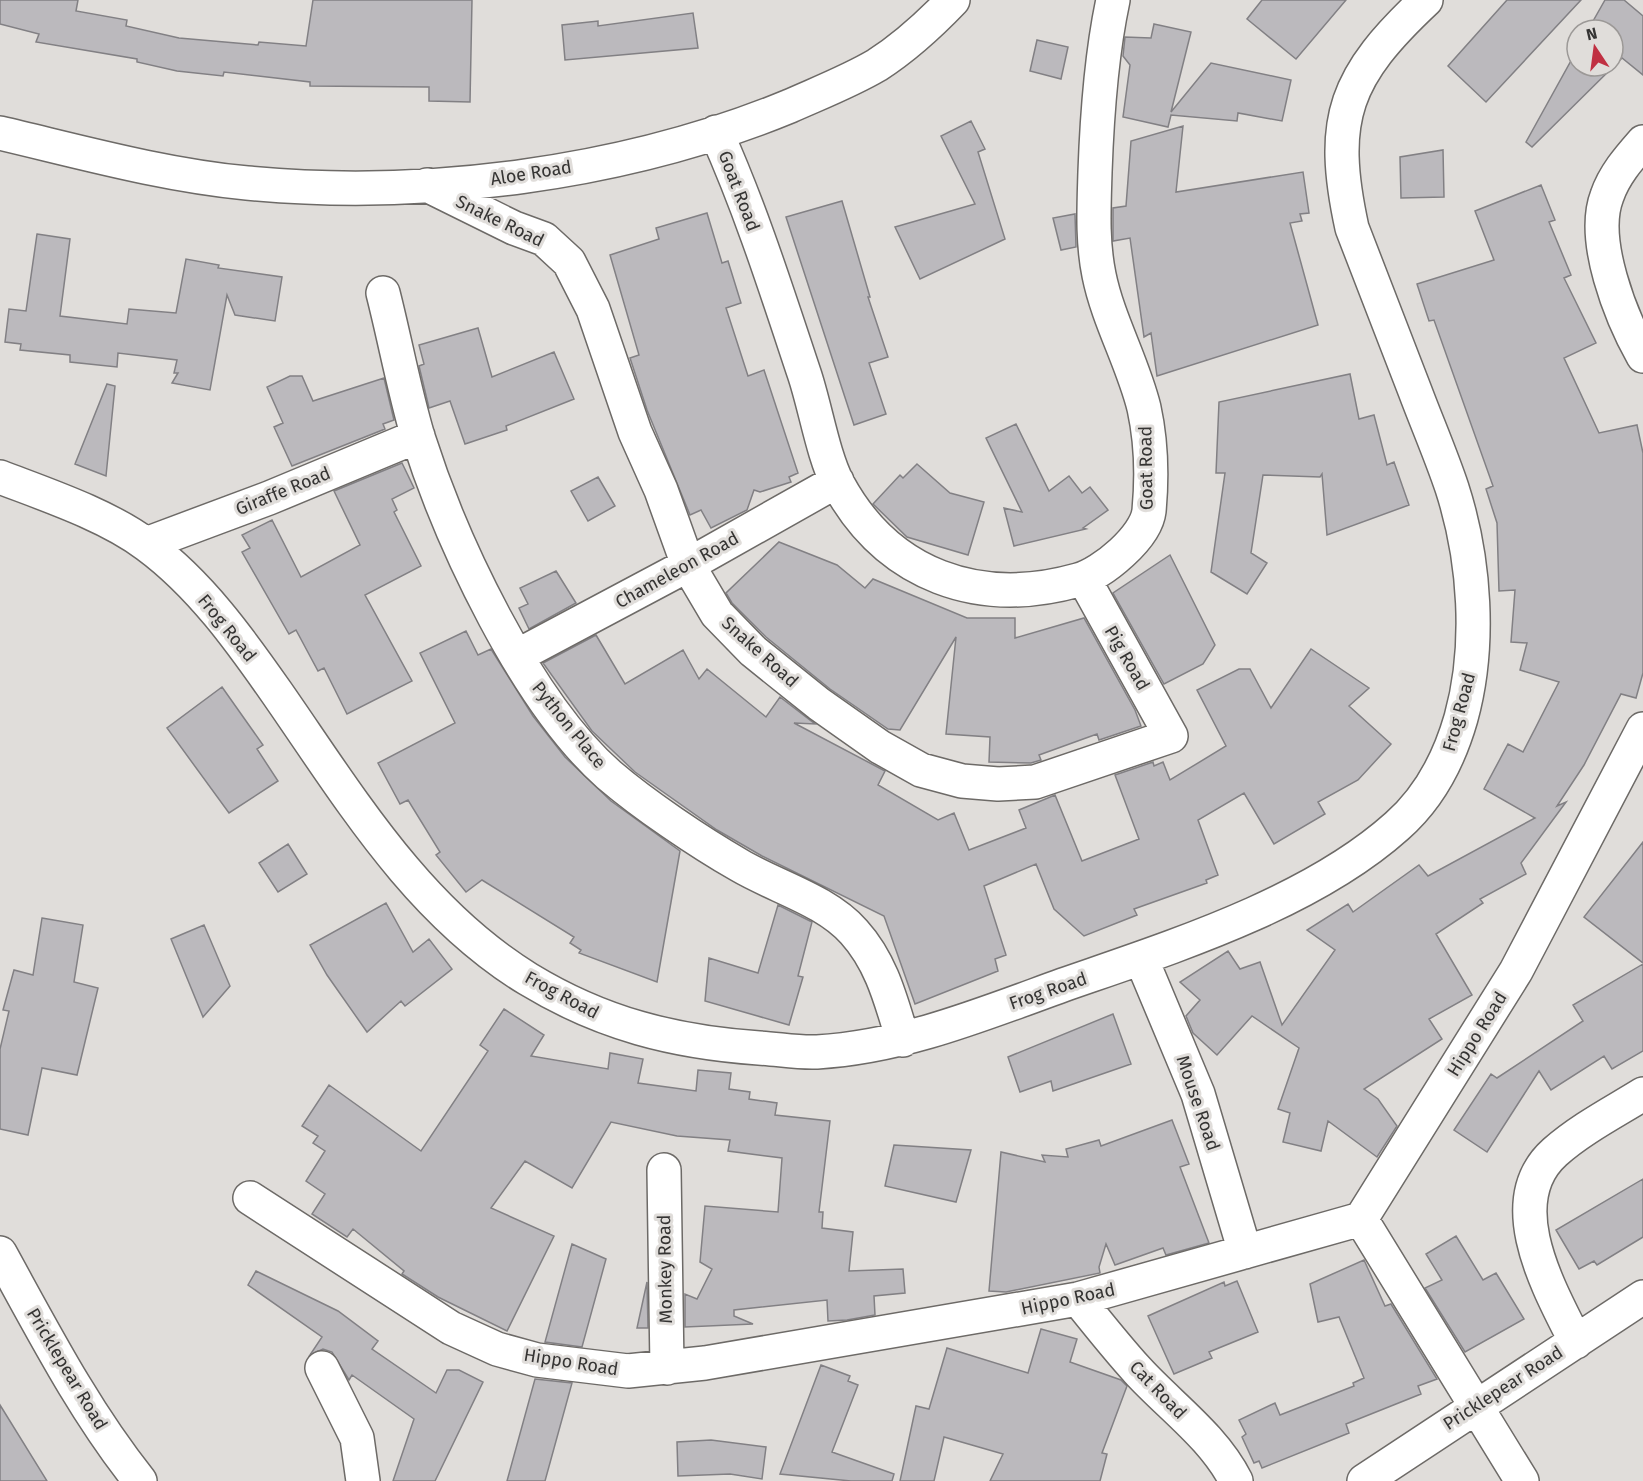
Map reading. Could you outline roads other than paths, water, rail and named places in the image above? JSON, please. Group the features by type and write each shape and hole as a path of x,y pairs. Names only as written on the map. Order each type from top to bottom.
{"street":[{"name":"Aloe Road","path":"0,133 181,173 247,183 364,187 487,180 571,168 676,145 819,94 876,65 917,36 953,0"},
{"name":"Goat Road","path":"716,132 744,194 805,375 837,481 855,511 891,551 931,574 991,588 1018,591 1084,579 1114,560 1139,535 1149,516 1150,490 1144,409 1100,279 1094,245 1097,134 1108,22 1113,0"},
{"name":"Frog Road","path":"0,477 75,506 146,544 195,588 248,652 403,870 462,932 529,980 610,1020 662,1036 705,1044 815,1052 903,1040 1141,958 1310,887 1370,849 1402,822 1427,793 1444,765 1459,726 1473,651 1473,603 1462,532 1454,492 1352,228 1344,188 1341,145 1348,102 1364,69 1389,35 1426,0"},
{"path":"1643,142 1616,176 1606,198 1603,222 1612,283 1623,321 1643,356"},
{"name":"Snake Road","path":"427,185 514,228 544,238 569,262 593,309 635,432 661,490 688,565 717,614 753,651 827,710 880,747 921,770 962,781 998,784 1035,782 1171,736"},
{"name":"Python Place","path":"383,292 418,436 463,549 517,656 547,703 575,739 609,775 739,865 829,912 854,931 882,972 903,1040"},
{"name":"Giraffe Road","path":"146,544 269,498 418,436"},
{"name":"Chameleon Road","path":"517,656 688,565 837,481"},
{"name":"Pig Road","path":"1084,579 1171,736"},
{"name":"Hippo Road","path":"250,1198 450,1328 497,1348 537,1360 591,1369 628,1371 668,1368 1078,1299 1361,1219 1516,971 1643,729"},
{"name":"Mouse Road","path":"1141,958 1198,1094 1245,1252"},
{"path":"1576,1342 1543,1278 1532,1239 1530,1204 1538,1176 1553,1153 1643,1094"},
{"name":"Monkey Road","path":"664,1170 668,1368"},
{"path":"1361,1219 1522,1481"},
{"name":"Pricklepear Road","path":"0,1253 71,1381 114,1449 140,1481"},
{"name":"Pricklepear Road","path":"1364,1481 1643,1297"},
{"name":"Cat Road","path":"1078,1299 1138,1371 1201,1433 1230,1468 1236,1481"},
{"path":"322,1368 357,1438 363,1481"}]}
